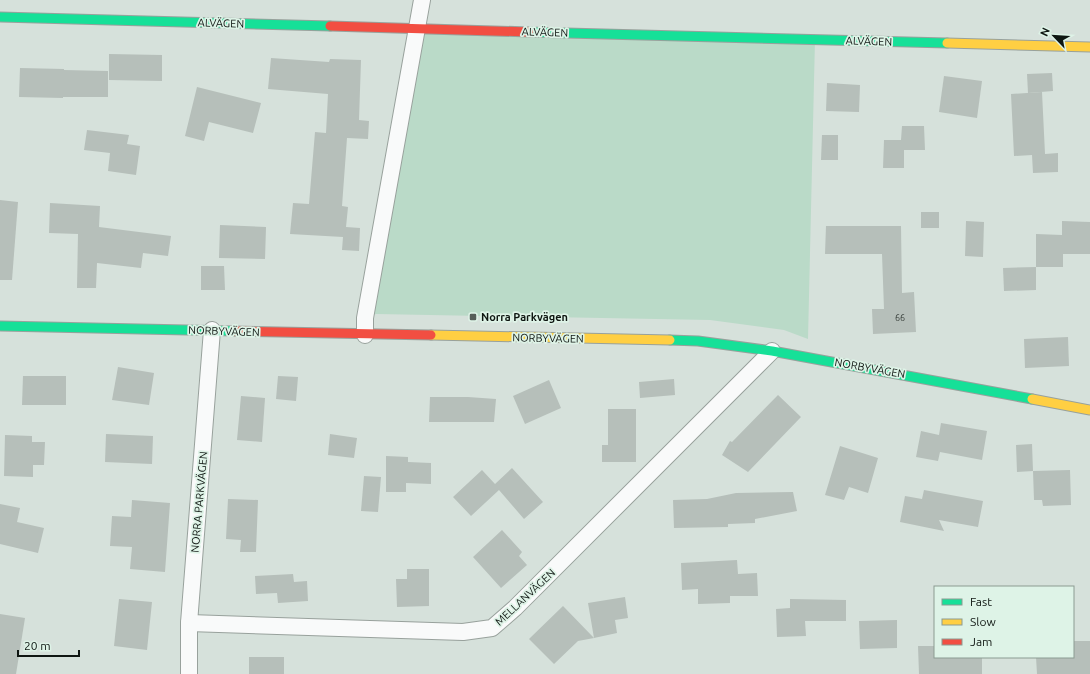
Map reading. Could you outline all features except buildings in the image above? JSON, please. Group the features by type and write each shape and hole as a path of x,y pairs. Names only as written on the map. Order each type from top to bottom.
{"street":[{"path":"365,334 365,318 422,0"},
{"name":"ALVÄGEN","path":"0,18 1090,47"},
{"name":"NORBYVÄGEN","path":"0,326 698,341 772,350 1090,410"},
{"name":"NORRA PARKVÄGEN","path":"189,674 189,623 212,330"},
{"name":"MELLANVÄGEN","path":"189,623 463,632 492,628 515,608 772,350"}],"green space":[{"path":"416,28 815,39 808,339 784,330 710,320 376,314 365,318"}],"traffic: fast":[{"path":"0,17 330,26"},
{"path":"529,32 947,43"},
{"path":"0,326 234,331"},
{"path":"670,340 698,341 772,351 1032,399"}],"traffic: slow":[{"path":"947,43 1090,47"},
{"path":"431,335 670,340"},
{"path":"1032,399 1090,410"}],"traffic: jam":[{"path":"330,26 529,32"},
{"path":"234,331 431,335"}],"place":[{"name":"Norra Parkvägen","path":"473,317"}]}
